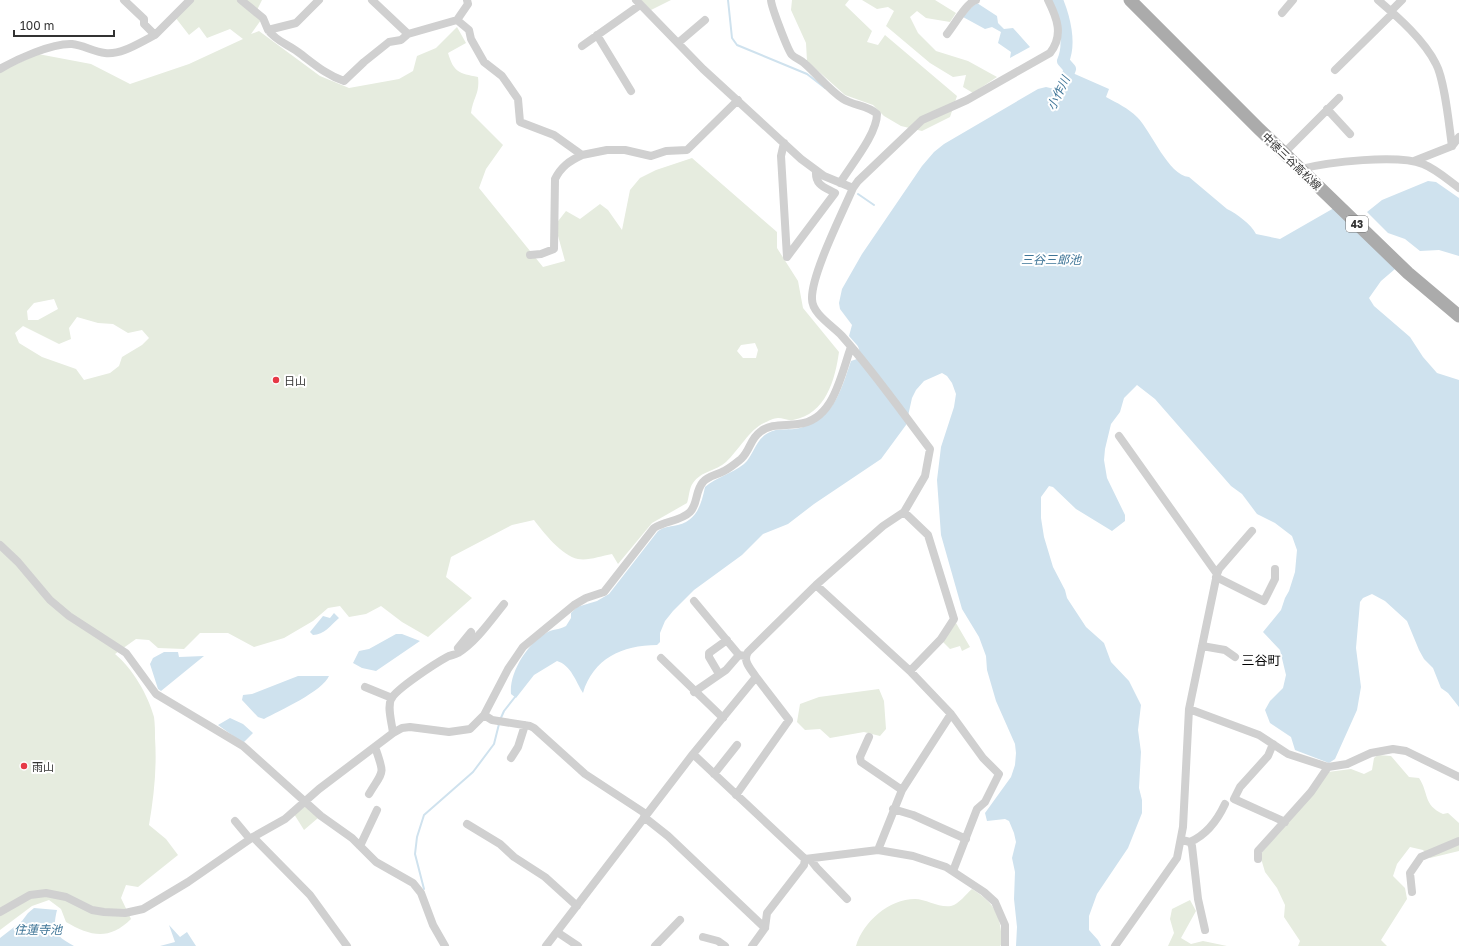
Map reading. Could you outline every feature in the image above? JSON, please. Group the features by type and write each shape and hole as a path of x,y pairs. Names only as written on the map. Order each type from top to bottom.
{"main road":[{"name":"中徳三谷高松線","path":"1130,0 1284,153 1408,273 1459,316"}],"street":[{"path":"124,0 144,19 144,24 155,35 190,0"},
{"path":"241,0 263,18 268,30 275,39 298,52 332,77 344,81 364,62 389,42 401,40 408,34 457,20 468,4 467,0"},
{"path":"268,30 296,23 319,0"},
{"path":"372,0 408,34"},
{"path":"771,0 774,14 791,54 805,64 844,99 872,110 877,114 877,122 871,134 840,183"},
{"path":"947,34 966,8 972,1 976,0"},
{"path":"694,692 726,670 816,585 883,526 904,512 925,476 930,449 860,357 813,306 812,298 816,276 853,188 922,120 967,100 1050,53 1057,39 1058,30 1056,17 1048,0"},
{"path":"1282,13 1293,0"},
{"path":"1378,0 1421,42 1436,64 1441,76 1452,146"},
{"path":"1334,70 1402,0"},
{"path":"582,46 638,2 678,43 738,100 816,171 853,188"},
{"path":"457,20 468,30 471,39 484,62 502,76 518,99 520,122 554,135 582,156"},
{"path":"678,43 705,20"},
{"path":"597,35 631,91"},
{"path":"0,69 29,55 59,46 72,44 105,53 114,53 153,36"},
{"path":"1284,153 1327,109 1340,98"},
{"path":"530,255 541,254 554,249 554,179 559,170 570,161 582,156 607,150 624,150 651,156 666,151 687,150 738,100"},
{"path":"1327,109 1350,134"},
{"path":"1414,161 1452,146 1459,137"},
{"path":"784,143 781,156 787,258 835,193 818,183 815,178 816,171"},
{"path":"1301,169 1376,159 1414,161 1424,164 1459,188"},
{"path":"0,912 30,895 46,893 66,896 92,910 104,912 134,912 153,904 252,838 284,819 304,801 393,733 402,728 410,727 463,731 470,729 484,715 508,669 523,647 580,601 604,592 654,528 660,524 687,515 691,512 702,483 712,476 725,471 744,457 751,442 760,431 775,425 800,424 810,420 826,409 833,397 851,347"},
{"path":"1119,436 1217,575 1264,601 1274,579 1275,569"},
{"path":"904,512 928,535 954,619 941,639 910,671"},
{"path":"1115,946 1177,858 1186,841 1189,709 1217,575 1219,569 1252,531"},
{"path":"0,545 18,562 50,600 69,616 126,653 156,694 243,746 321,816 342,830 376,862 406,878 417,888 433,925 445,946"},
{"path":"816,585 910,671 951,714 983,758 999,774 985,802 978,810 952,871"},
{"path":"694,601 746,661 756,678 789,720 736,795"},
{"path":"448,656 457,653 467,646 504,604"},
{"path":"393,733 390,704 397,691 456,651 471,632"},
{"path":"719,674 709,657 709,653 727,640"},
{"path":"1202,646 1225,650 1235,657"},
{"path":"661,658 694,692 723,718"},
{"path":"546,946 693,754 756,678"},
{"path":"366,687 392,698"},
{"path":"1189,709 1259,736 1288,754 1328,767 1347,764 1371,752 1393,749 1406,751 1459,777"},
{"path":"878,850 893,809 902,790 951,714"},
{"path":"484,715 492,720 508,724 525,725 538,732 585,774 645,816 765,928"},
{"path":"510,758 518,746 525,725"},
{"path":"869,737 860,757 861,762 902,790"},
{"path":"1274,744 1268,756 1240,787 1234,799 1285,822"},
{"path":"714,774 737,745"},
{"path":"369,794 382,774 382,768 375,747"},
{"path":"693,754 736,795 808,859 847,898"},
{"path":"1258,859 1258,851 1311,792 1328,767"},
{"path":"1186,841 1198,838 1219,816 1225,804"},
{"path":"893,809 913,815 966,840"},
{"path":"360,846 377,810"},
{"path":"235,821 310,895 347,946"},
{"path":"467,824 500,844 514,857 545,877 577,906"},
{"path":"1186,841 1192,846 1198,899 1205,930"},
{"path":"1412,892 1410,873 1421,856 1459,841"},
{"path":"752,946 765,928 767,913 808,859 878,850 912,856 952,871 984,892 995,902 1005,925 1005,946"},
{"path":"655,946 680,920"},
{"path":"557,932 578,946"},
{"path":"703,937 718,941 725,946"}],"shaded area":[{"path":"194,0 262,0 256,12 261,20 251,34 259,31 320,76 349,88 399,79 413,71 417,56 436,48 457,27 466,43 448,53 450,60 458,71 478,77 478,88 471,113 503,145 486,169 479,188 543,267 565,261 555,225 566,211 580,219 600,204 608,210 622,230 630,190 640,178 656,170 692,158 777,232 777,248 798,281 803,308 839,352 835,374 827,394 814,411 804,417 793,420 776,418 759,426 749,435 726,462 704,473 696,479 691,488 687,503 652,523 618,564 612,554 586,559 572,557 559,549 534,520 512,525 451,557 446,577 472,598 428,637 402,622 381,606 366,614 349,617 340,606 328,608 313,621 284,638 254,647 228,633 200,633 184,649 158,648 149,640 136,639 115,654 128,667 144,691 154,717 156,749 154,793 149,825 166,839 178,855 138,887 126,885 121,898 131,919 115,931 99,934 83,931 66,922 61,909 49,900 32,906 0,930 0,72 38,54 91,64 130,84 189,64 243,39 230,29 207,38 199,27 189,35 175,17","holes":["54,299 58,309 38,320 28,320 27,311 34,303","77,317 98,323 113,324 128,333 142,330 149,338 142,345 122,357 119,366 110,373 84,380 76,369 42,357 19,343 15,333 23,326 59,344 71,339 69,328","755,343 758,350 756,358 743,358 737,351 741,345"]},
{"path":"641,0 671,0 651,10"},
{"path":"792,0 849,0 845,5 872,31 867,42 878,45 885,35 957,96 950,117 922,131 901,126 884,116 873,105 845,95 807,61 806,43 791,10"},
{"path":"862,0 935,0 956,13 950,22 926,18 917,11 910,17 918,33 936,51 968,61 997,77 973,93 963,87 966,75 953,77 930,63 886,26 894,11 888,7 877,9"},
{"path":"956,623 970,647 962,651 960,646 950,649 942,641"},
{"path":"879,689 884,701 886,729 880,736 864,732 830,738 820,729 805,730 797,722 800,704 819,697"},
{"path":"1378,755 1391,756 1409,777 1419,778 1432,807 1443,814 1448,813 1459,823 1459,851 1430,858 1423,850 1410,847 1397,864 1393,876 1405,888 1407,899 1381,940 1387,946 1298,946 1300,941 1284,917 1285,905 1277,888 1265,872 1260,855 1328,772 1351,769 1364,774 1372,770 1374,758"},
{"path":"306,806 318,818 304,830 294,814"},
{"path":"972,889 987,900 996,912 1001,934 1002,944 1000,946 856,946 859,937 871,921 878,914 896,903 915,899 924,900 942,906 951,906 960,901"},
{"path":"1190,900 1196,911 1181,938 1191,944 1203,941 1227,946 1168,946 1174,933 1170,919 1172,909"}],"water":[{"path":"977,3 997,16 998,23 1004,29 1013,28 1030,47 1010,58 1011,52 998,43 1001,32 992,27 985,29 963,17"},
{"name":"三谷三郎池","path":"1068,71 1109,89 1106,97 1126,108 1137,117 1174,169 1189,177 1227,209 1243,220 1256,234 1280,239 1334,208 1395,269 1381,281 1369,298 1374,306 1410,337 1423,357 1437,373 1459,380 1459,707 1448,693 1441,688 1433,668 1424,659 1419,650 1407,621 1385,601 1372,594 1363,598 1360,602 1356,648 1361,687 1357,710 1335,759 1329,763 1295,750 1291,737 1270,723 1265,710 1270,701 1283,688 1286,675 1280,650 1263,632 1281,610 1295,572 1297,550 1292,536 1275,523 1257,514 1242,494 1231,486 1155,399 1137,385 1124,398 1120,412 1111,424 1104,460 1107,478 1125,515 1125,521 1112,531 1076,509 1053,487 1049,486 1041,497 1041,518 1044,537 1053,567 1065,590 1067,598 1086,627 1104,643 1111,662 1129,681 1141,705 1138,730 1141,752 1139,788 1142,800 1142,813 1128,848 1097,894 1089,916 1089,930 1101,946 1016,946 1017,927 1014,899 1015,872 1012,858 1016,842 1014,833 1009,821 1005,819 987,821 985,813 1011,777 1015,765 1015,744 996,701 987,670 986,656 979,637 962,609 941,535 937,480 941,447 954,407 956,394 952,383 947,376 942,373 924,381 916,390 912,398 906,425 881,459 814,504 788,524 763,534 742,555 694,590 665,621 660,633 660,642 657,645 632,648 611,656 594,671 583,693 570,670 562,663 557,661 534,675 516,698 511,694 511,686 516,668 532,644 548,632 566,626 571,618 571,613 577,607 597,601 609,594 658,531 666,527 681,524 692,517 702,501 705,487 744,464 760,440 768,433 776,430 800,428 812,424 821,418 834,402 839,393 851,361 857,359 859,355 858,346 849,336 852,325 840,309 839,303 842,289 862,254 922,166 934,152 944,144 1038,89 1046,87 1059,90"},
{"path":"1428,181 1436,182 1459,198 1459,256 1439,250 1420,251 1405,239 1388,233 1367,212 1382,200"},
{"path":"334,613 339,618 327,629 317,635 313,635 310,632 323,616 330,618"},
{"path":"396,634 402,634 420,641 376,671 362,668 353,663 359,651 369,649"},
{"path":"164,652 178,652 179,657 204,656 161,691 158,689 150,664 153,658"},
{"path":"298,676 329,676 325,682 310,694 264,719 258,717 242,700 243,695 252,694"},
{"path":"230,718 243,724 253,733 243,743 218,725"},
{"name":"住蓮寺池","path":"34,908 57,910 55,923 56,932 59,936 74,946 0,946 0,938 22,921"},
{"path":"169,925 180,937 187,932 196,946 160,946 175,942"}],"waterway":[{"path":"728,0 732,38 737,45 807,74 825,88"},
{"name":"小作川","path":"1057,0 1066,30 1066,46 1063,61 1070,69 1063,87"},
{"path":"858,194 874,205"},
{"path":"500,720 504,711 515,697"},
{"path":"424,889 415,854 417,837 424,815 473,772 494,744 499,724"}],"place":[{"name":"日山","path":"276,380"},
{"name":"雨山","path":"24,766"}],"district":[{"name":"三谷町","path":"1261,660"}]}
